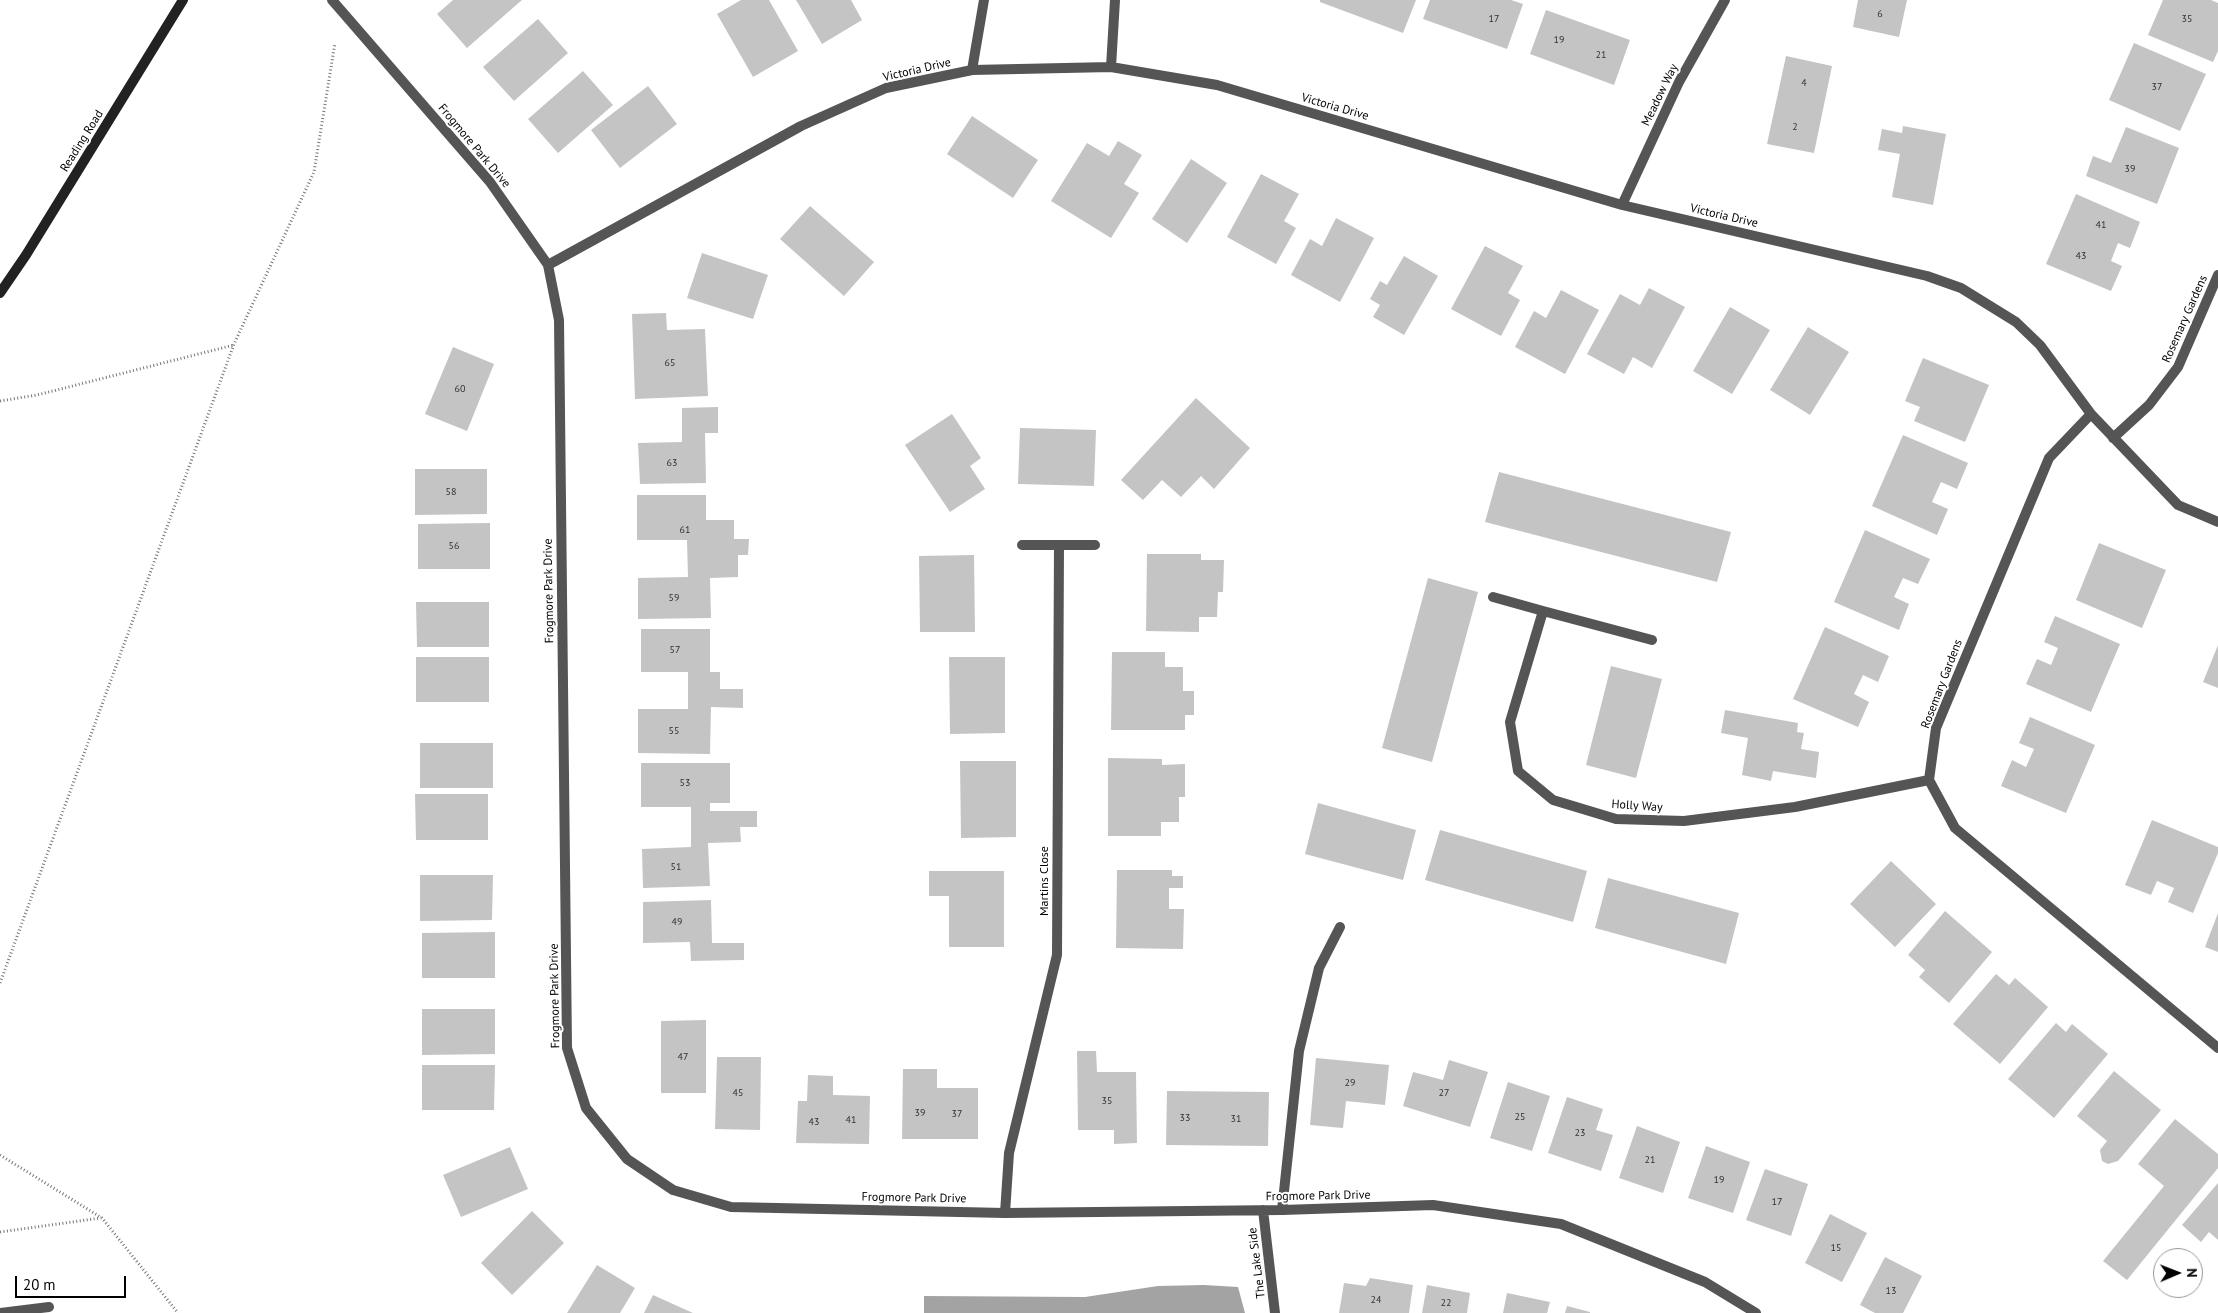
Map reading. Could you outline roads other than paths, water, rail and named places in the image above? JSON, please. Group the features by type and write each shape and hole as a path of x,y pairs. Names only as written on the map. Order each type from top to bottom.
{"main road":[{"name":"Reading Road","path":"0,293 26,255 183,0"}],"street":[{"name":"Frogmore Park Drive","path":"332,0 490,182 548,265 559,320 567,1048 586,1108 627,1159 673,1190 731,1207 1005,1212 1282,1210 1433,1205 1561,1224 1705,1282 1756,1313"},
{"path":"972,70 984,0"},
{"path":"1111,67 1115,0"},
{"name":"Meadow Way","path":"1622,205 1679,82 1725,0"},
{"name":"Victoria Drive","path":"548,265 801,126 886,88 972,70 1111,67 1217,85 1622,205 1919,274 1961,288 2016,322 2040,345 2091,414"},
{"name":"Rosemary Gardens","path":"2113,438 2149,406 2178,367 2218,275"},
{"path":"2091,414 2178,504 2218,522"},
{"name":"Rosemary Gardens","path":"1928,780 1936,728 2049,458 2091,414"},
{"path":"1022,544 1095,545"},
{"name":"Martins Close","path":"1005,1212 1009,1153 1057,955 1059,545"},
{"path":"1493,597 1652,640"},
{"name":"Holly Way","path":"1543,611 1510,722 1518,771 1553,800 1616,819 1684,821 1795,807 1928,780"},
{"path":"1928,780 1956,828 2218,1048"},
{"path":"1282,1210 1300,1051 1318,968 1340,928"},
{"name":"The Lake Side","path":"1263,1210 1275,1313"},
{"path":"0,1313 49,1307"}]}
